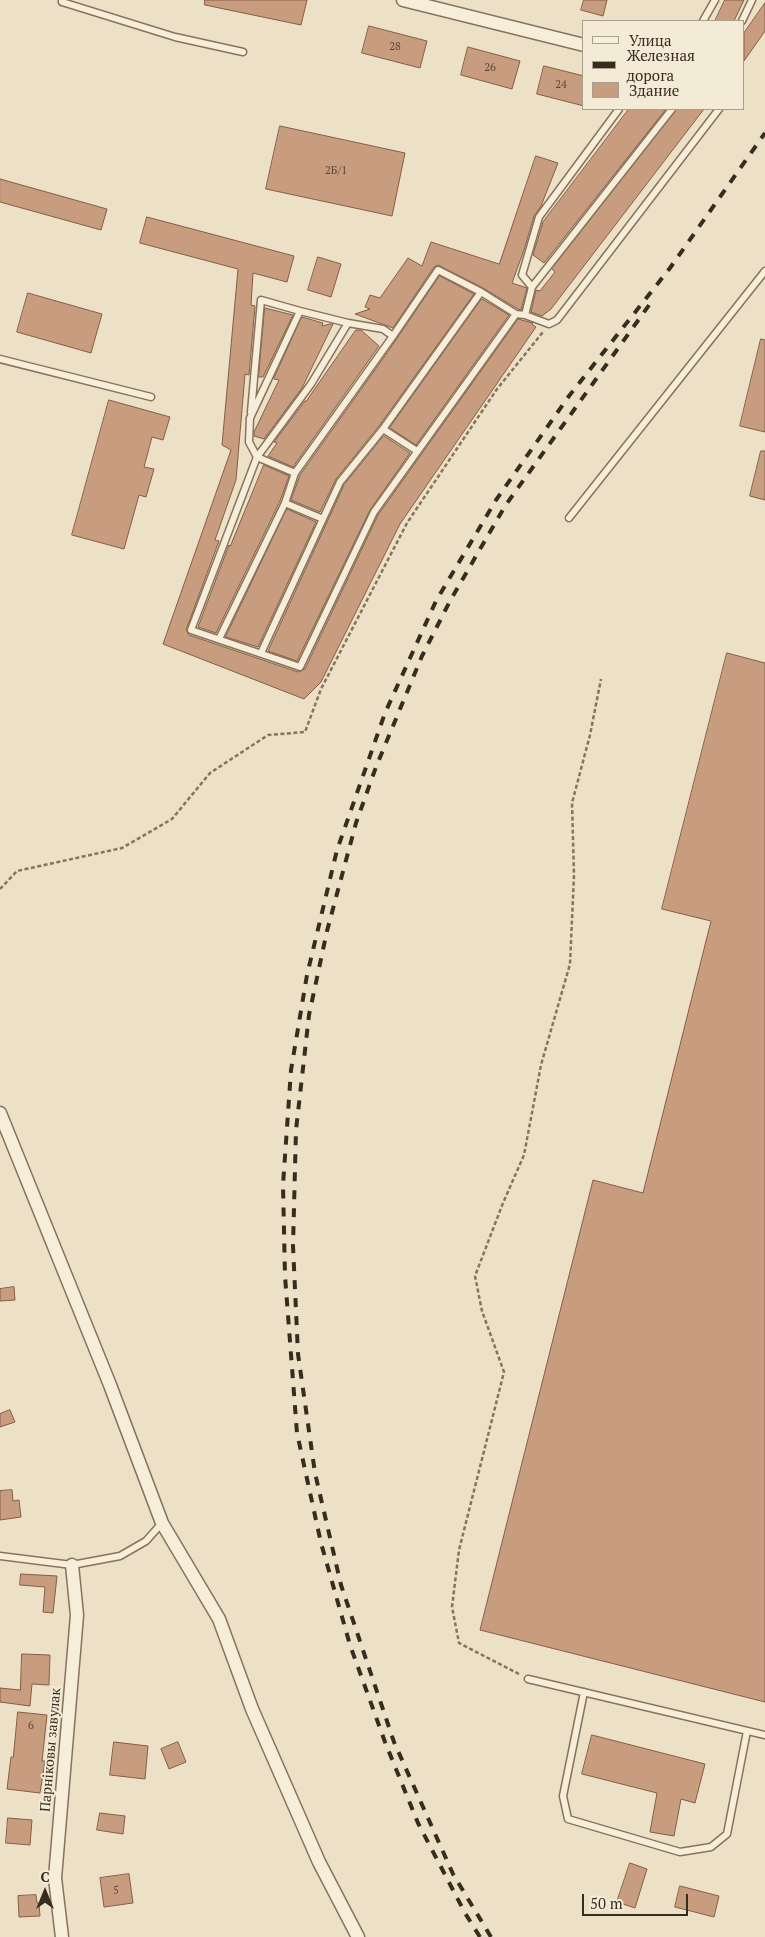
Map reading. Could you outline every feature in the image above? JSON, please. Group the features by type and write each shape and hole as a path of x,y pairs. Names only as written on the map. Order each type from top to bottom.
{"street":[{"path":"403,0 582,45"},
{"path":"0,1113 110,1385 162,1523 219,1619 252,1709 319,1862 358,1937"},
{"name":"Парніковы завулак","path":"62,1937 55,1878 77,1616 72,1565"}],"lane":[{"path":"62,0 62,2 175,38 243,52"},
{"path":"704,20 715,0"},
{"path":"742,20 752,0"},
{"path":"532,287 522,275 539,217 618,110"},
{"path":"525,315 532,287 671,110"},
{"path":"219,639 285,504 295,473 438,270 481,292 516,314 525,315 549,324 557,320 718,110"},
{"path":"569,518 765,272"},
{"path":"261,653 340,482 383,429 481,292"},
{"path":"295,473 257,457 249,442 261,300 348,323 383,329 393,336"},
{"path":"250,418 300,311"},
{"path":"348,323 311,384 257,457 191,630 300,667 374,512 516,314"},
{"path":"0,359 151,396"},
{"path":"383,429 417,451"},
{"path":"285,504 323,519"},
{"path":"0,1556 72,1565 120,1556 146,1541 162,1523"},
{"path":"528,1679 765,1735"},
{"path":"584,1692 563,1796 568,1819 680,1852 711,1847 727,1834 747,1731"}],"path":[{"path":"528,1679 460,1643 452,1607 460,1550 504,1372 482,1311 475,1276 524,1155 541,1064 570,964 574,875 572,803 590,735 601,679"}],"building":[{"path":"205,0 307,0 301,25 205,5"},
{"path":"584,0 607,0 603,16 581,10"},
{"path":"725,0 744,0 734,20 715,20"},
{"path":"765,3 765,31 745,60 745,32"},
{"path":"369,26 427,41 420,68 362,53"},
{"path":"468,47 520,61 512,89 461,75"},
{"path":"544,66 582,76 582,105 537,94"},
{"path":"628,110 665,110 544,263 533,255 543,222"},
{"path":"676,110 703,110 551,309 542,316 531,312 536,290 540,291 555,272 552,269"},
{"path":"280,126 405,153 392,216 266,189"},
{"path":"536,156 558,163 541,206 534,216 512,283 527,288 521,310 438,265 434,267 393,328 355,314 370,309 365,307 370,295 380,298 408,258 422,266 431,242 499,264"},
{"path":"0,179 107,209 101,230 0,202"},
{"path":"147,217 294,256 287,282 253,273 251,305 255,306 249,375 245,374 236,480 215,540 219,541 186,630 189,635 298,672 305,669 378,515 518,319 533,323 536,327 400,524 321,682 304,699 163,644 231,450 222,445 238,269 140,243"},
{"path":"318,257 341,264 331,297 308,290"},
{"path":"440,276 474,294 379,426 336,479 320,512 291,500 300,475"},
{"path":"28,293 102,314 91,353 17,332"},
{"path":"482,299 509,315 416,445 390,428"},
{"path":"265,308 293,315 263,377 259,377"},
{"path":"302,317 323,323 322,326 333,324 302,388 264,439 254,436 254,432 279,380 274,379"},
{"path":"356,330 361,330 379,346 293,467 268,456 277,443 274,442 306,401"},
{"path":"761,339 765,340 765,432 740,426"},
{"path":"109,400 170,417 163,440 152,437 144,467 154,469 146,497 139,495 124,549 72,535"},
{"path":"384,436 410,453 370,510 297,661 268,651 344,485"},
{"path":"761,451 765,451 765,500 750,496"},
{"path":"264,465 289,476 280,501 216,633 198,627 229,545"},
{"path":"287,509 316,522 258,647 226,637"},
{"path":"727,653 765,663 765,1702 480,1630 593,1180 643,1193 711,921 662,909"},
{"path":"14,1287 15,1300 0,1301 0,1289"},
{"path":"10,1410 15,1422 0,1427 0,1414"},
{"path":"12,1490 13,1501 19,1500 21,1517 0,1520 0,1491"},
{"path":"21,1574 57,1576 53,1613 43,1612 45,1587 20,1585"},
{"path":"22,1654 50,1655 49,1685 32,1684 30,1706 0,1702 0,1688 20,1690"},
{"path":"18,1712 47,1715 42,1761 45,1761 40,1793 7,1789"},
{"path":"592,1735 705,1764 695,1803 681,1799 674,1836 650,1832 657,1793 582,1774"},
{"path":"114,1742 148,1746 145,1779 110,1775"},
{"path":"178,1742 186,1762 169,1769 161,1749"},
{"path":"100,1813 125,1816 123,1834 97,1830"},
{"path":"8,1818 32,1820 30,1845 6,1843"},
{"path":"630,1863 647,1869 635,1908 617,1902"},
{"path":"129,1874 133,1903 104,1907 100,1878"},
{"path":"680,1886 719,1896 714,1917 675,1907"},
{"path":"36,1895 40,1916 19,1917 18,1896"}],"railway":[{"path":"480,1937 465,1913 418,1823 385,1742 350,1645 321,1543 297,1433 285,1276 283,1185 291,1070 307,975 337,850 385,713 436,601 496,500 569,396 670,268 765,133"},
{"path":"491,1937 453,1874 394,1742 341,1585 315,1473 298,1354 293,1246 296,1130 309,1015 327,931 356,823 376,767 422,656 450,601 505,506 652,301"}]}
